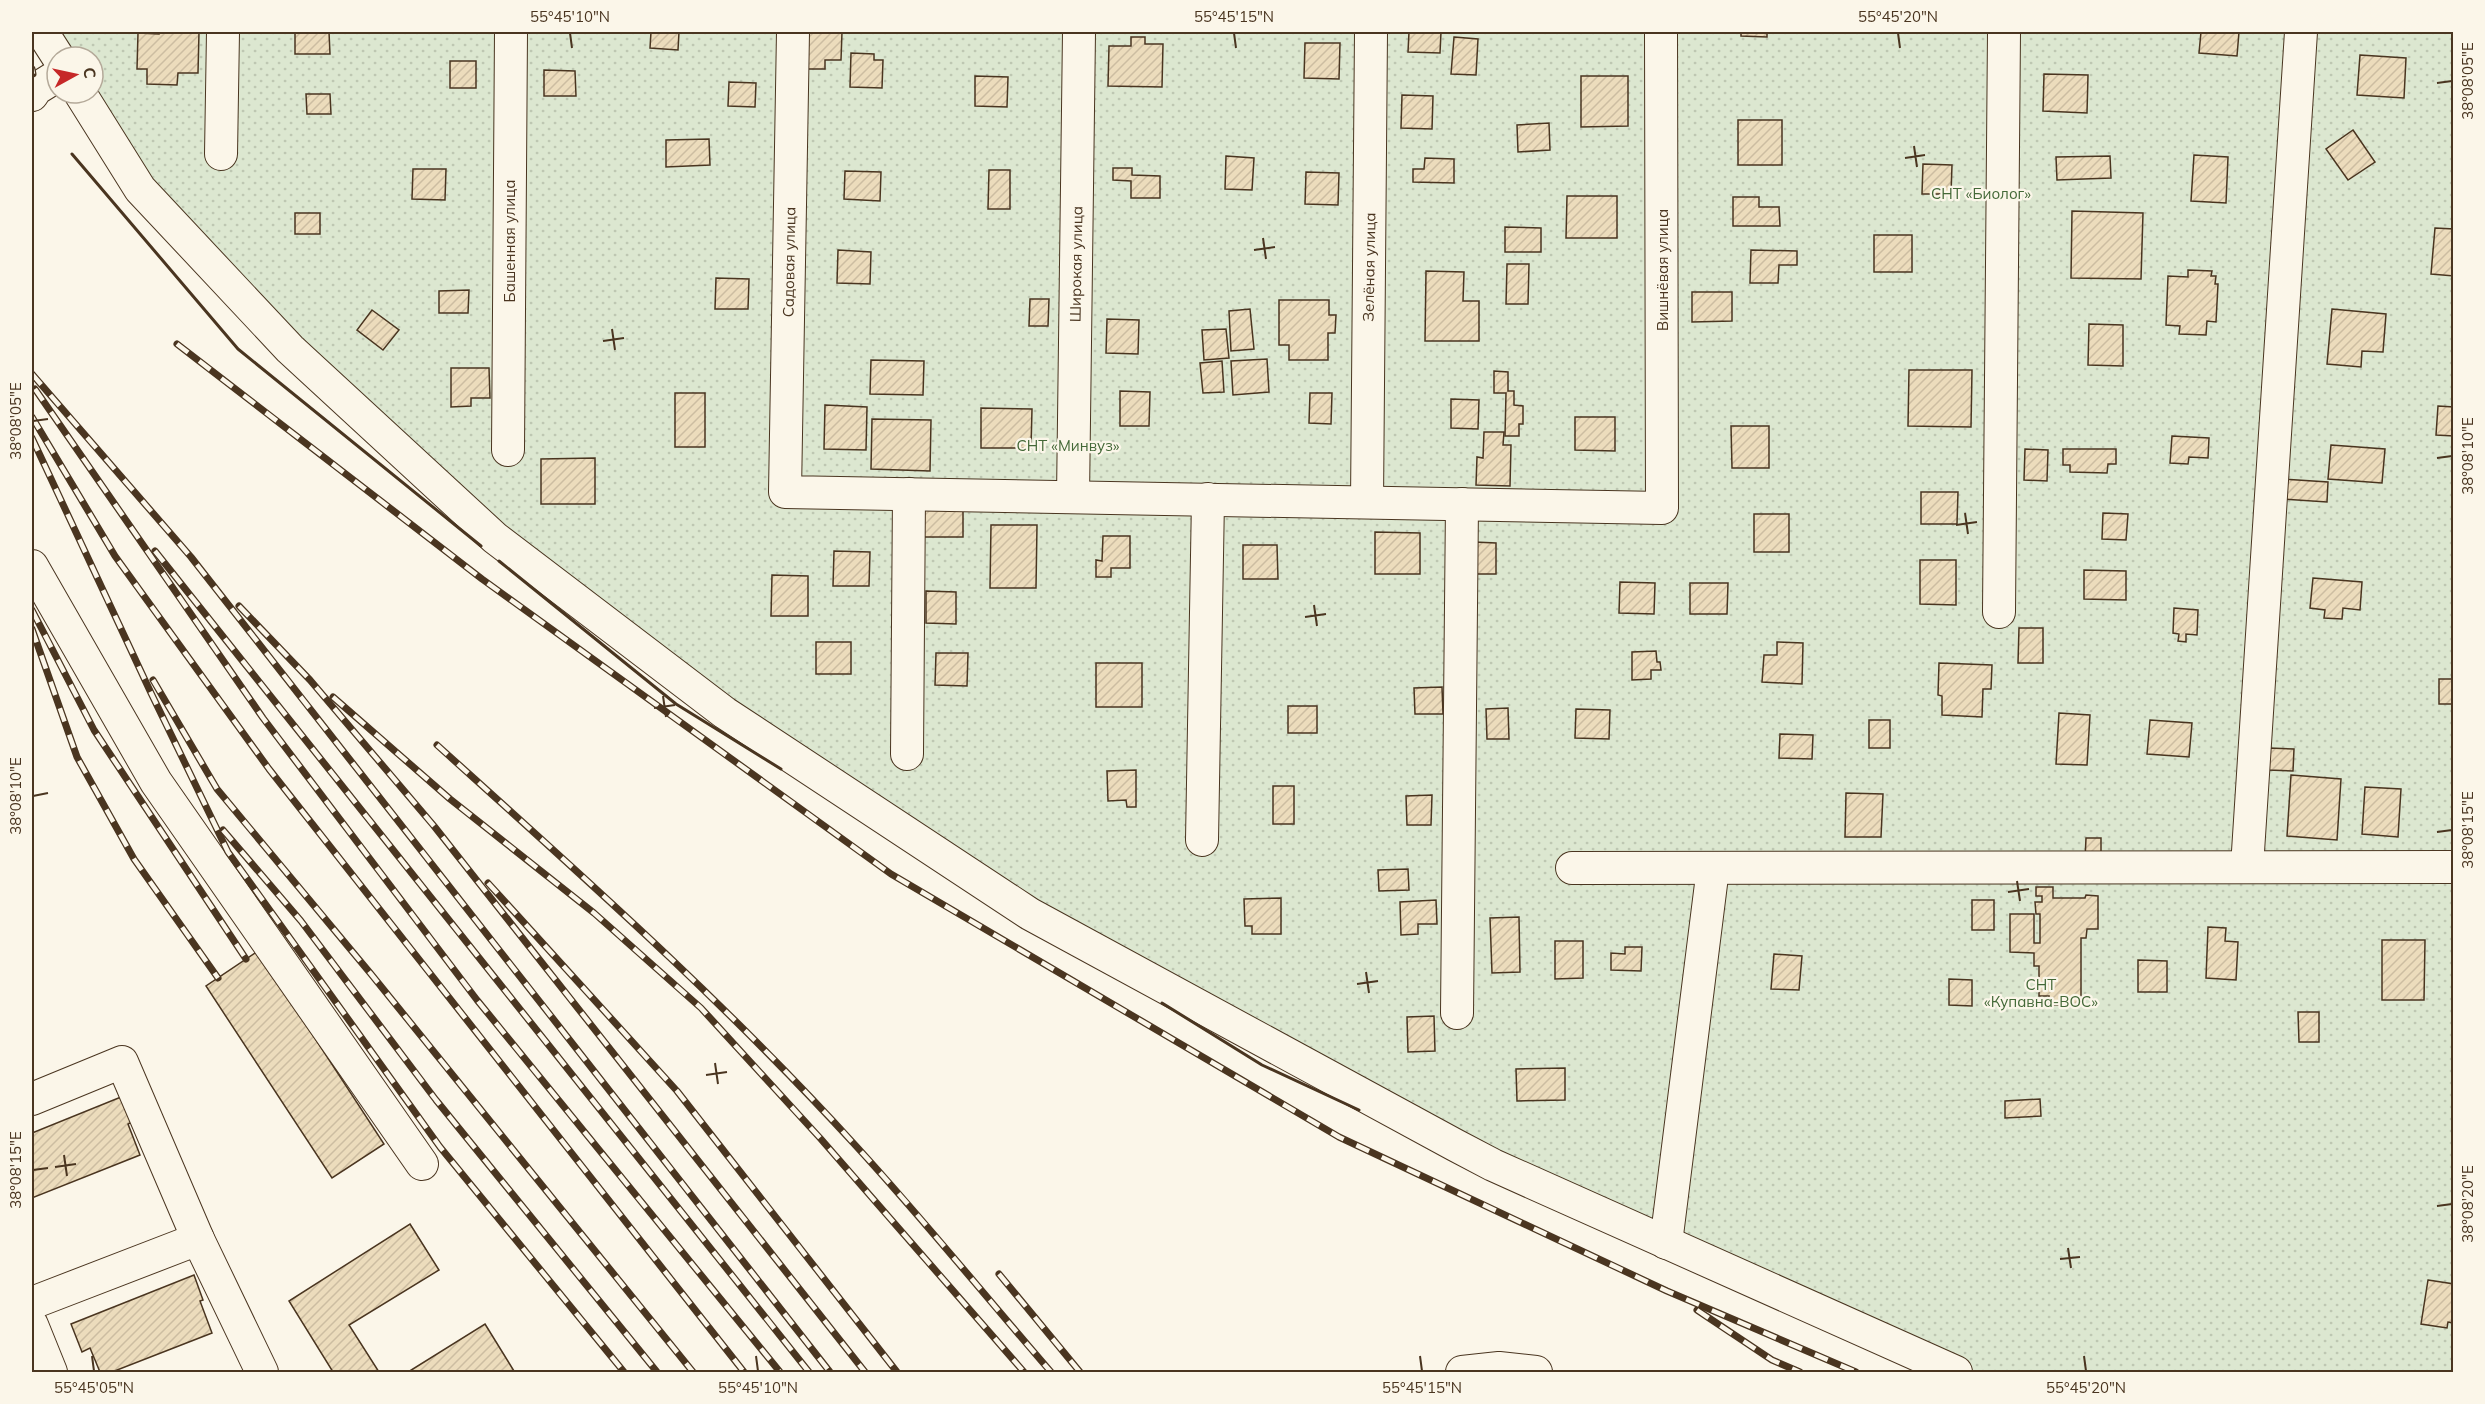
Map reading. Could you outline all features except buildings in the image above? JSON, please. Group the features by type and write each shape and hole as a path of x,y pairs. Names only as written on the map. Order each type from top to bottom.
{"street":[{"path":"42,32 50,45"},
{"path":"221,154 223,32"},
{"name":"Башенная улица","path":"508,450 511,32"},
{"name":"Садовая улица","path":"794,32 785,492 909,494"},
{"name":"Широкая улица","path":"1073,497 1079,32"},
{"name":"Зелёная улица","path":"1367,502 1371,32"},
{"name":"Вишнёвая улица","path":"1462,504 1662,508 1661,32"},
{"path":"1999,612 2004,32"},
{"path":"2247,867 2301,32"},
{"path":"32,95 36,89 45,83"},
{"path":"88,105 140,189 290,350 495,538 725,712 1030,914 1492,1165 1956,1372"},
{"path":"907,754 909,494 1462,504 1457,1013"},
{"path":"1202,840 1208,499"},
{"path":"32,566 156,782 422,1164"},
{"path":"1572,868 2454,867"},
{"path":"1666,1243 1713,868"},
{"path":"32,1099 122,1062 198,1239 262,1372"},
{"path":"32,1303 198,1239"},
{"path":"32,1325 49,1371"},
{"path":"1462,1372 1499,1368 1536,1372"}],"green space":[{"path":"42,32 2453,32 2453,1372 1956,1372 1493,1165 1030,914 495,538 140,189 99,105 105,105 105,45 50,45"}],"railway":[{"path":"32,69 33,74"},
{"path":"177,344 482,579 891,874 1339,1137 1667,1291 1856,1372"},
{"path":"32,374 191,557 830,1372"},
{"path":"35,389 263,718 477,1000 780,1372"},
{"path":"32,417 115,556 269,769 744,1372"},
{"path":"32,438 228,852 440,1147 624,1372"},
{"path":"155,551 809,1372"},
{"path":"239,606 310,680 434,826 865,1372"},
{"path":"32,610 94,730 246,959"},
{"path":"32,629 77,757 134,859 218,978"},
{"path":"153,680 217,789 371,974 693,1372"},
{"path":"333,697 450,799 594,913 701,1008 820,1138 1024,1372"},
{"path":"437,745 651,940 807,1093 930,1230 1051,1372"},
{"path":"223,830 301,921 436,1100 657,1372"},
{"path":"488,883 677,1091 897,1372"},
{"path":"999,1274 1080,1372"},
{"path":"1697,1310 1772,1360 1800,1372"}],"wall":[{"path":"72,154 238,349 481,546"},
{"path":"499,561 676,704 781,769"},
{"path":"1162,1003 1262,1065 1359,1110"}],"park label":[{"name":"СНТ «Биолог»","path":"1981,193"},
{"name":"СНТ «Минвуз»","path":"1068,445"},
{"name":"СНТ «Купавна-ВОС»","path":"2041,992"}]}
